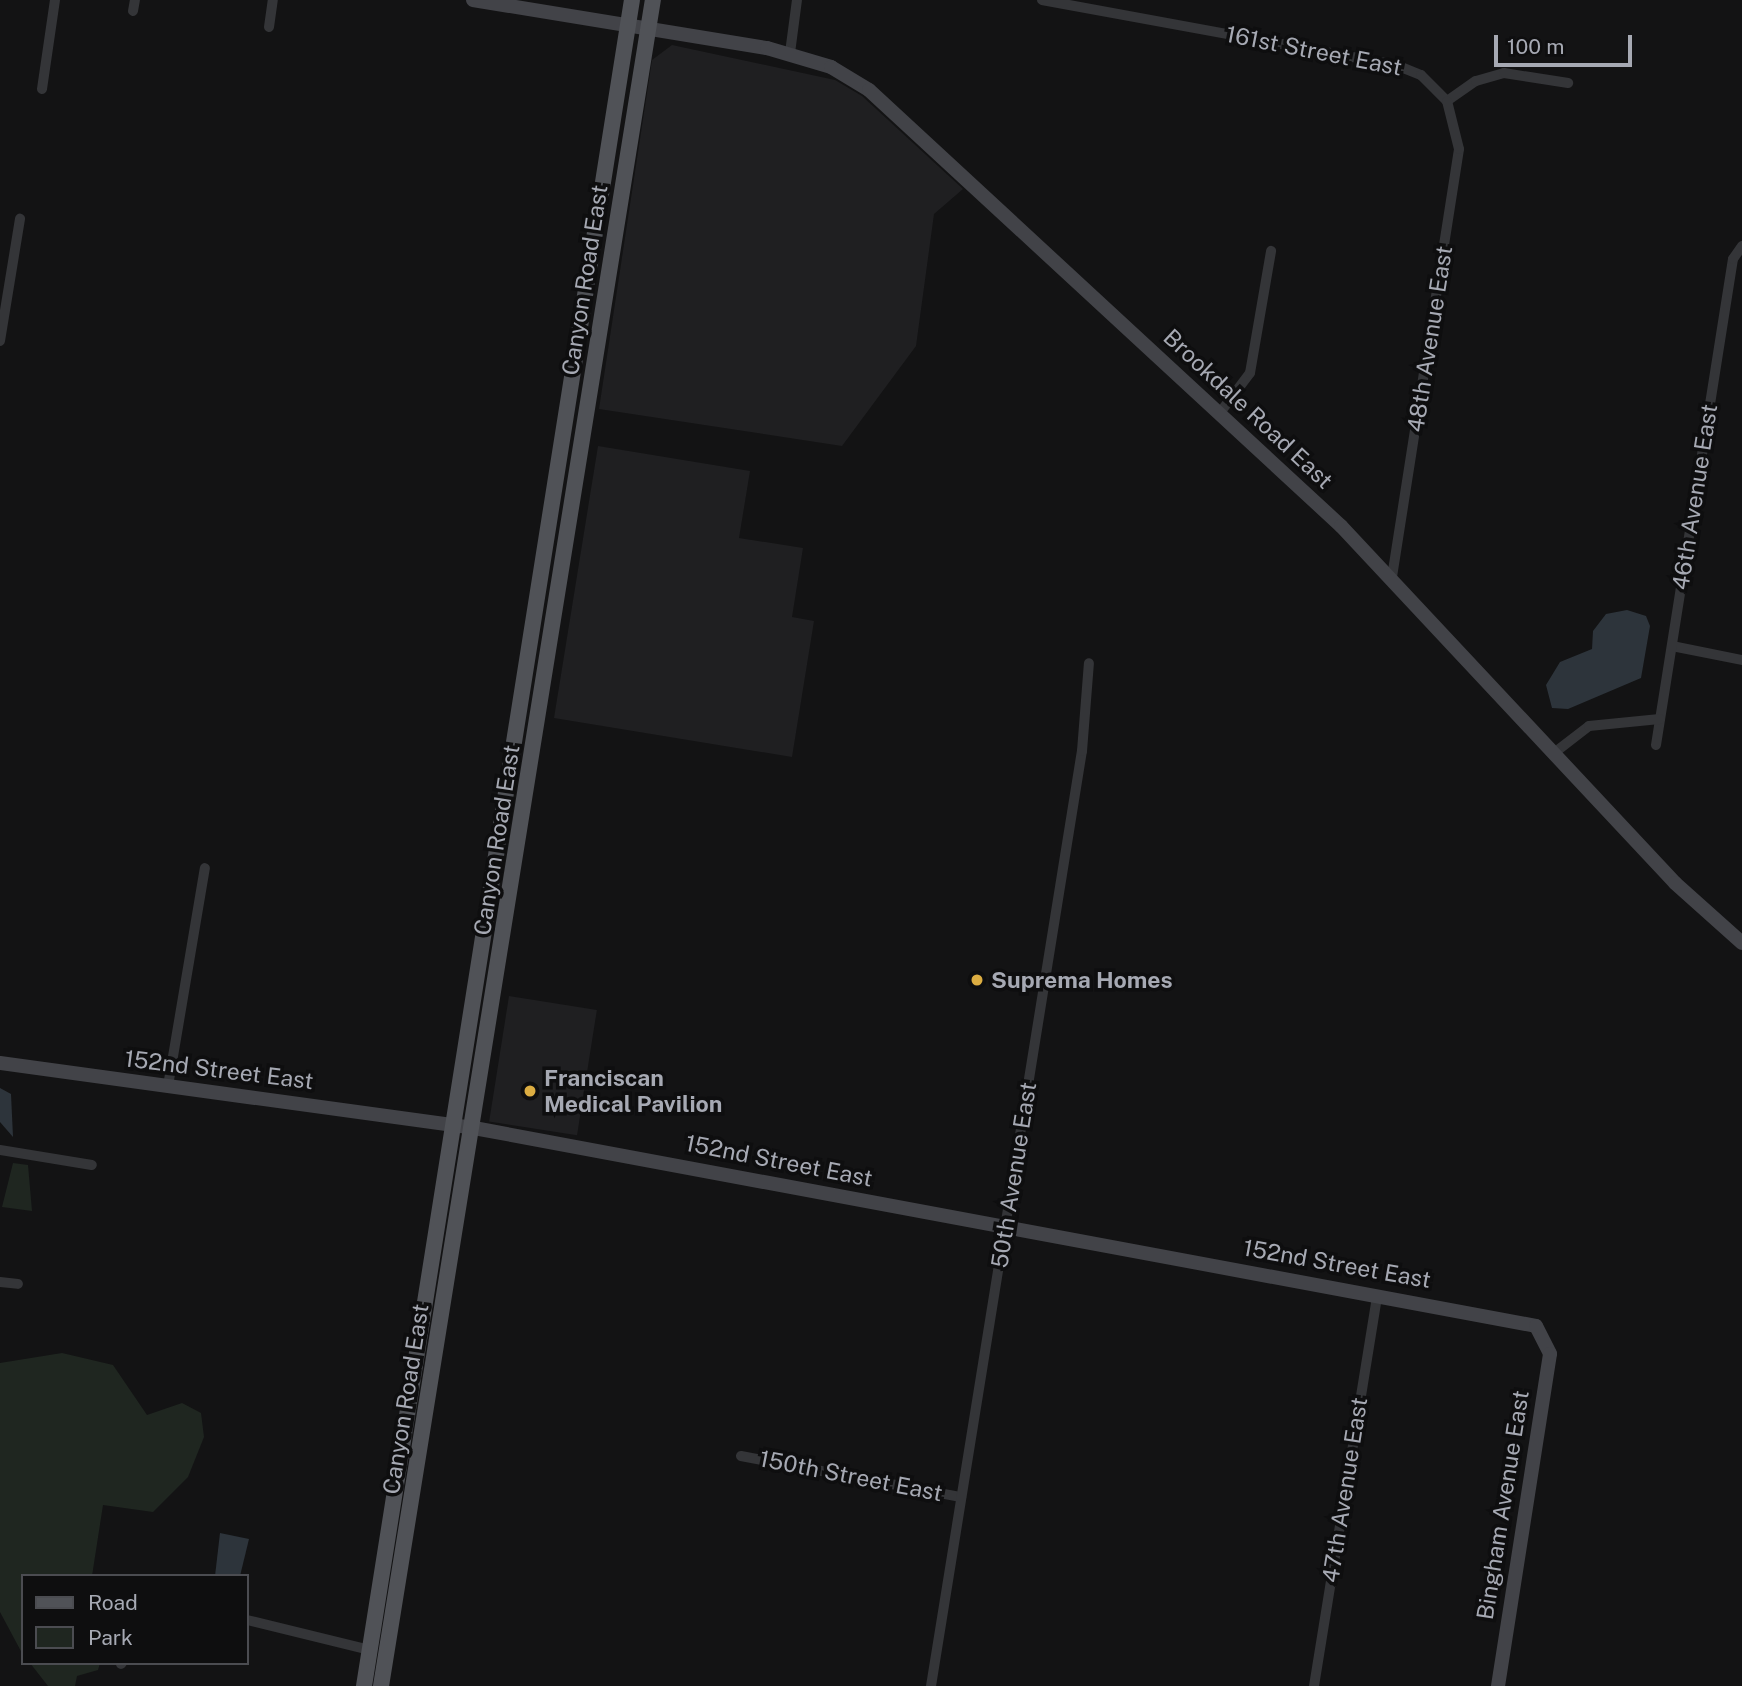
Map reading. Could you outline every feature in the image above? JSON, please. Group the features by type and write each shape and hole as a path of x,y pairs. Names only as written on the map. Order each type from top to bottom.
{"main road":[{"name":"Canyon Road East","path":"364,1686 457,1125 632,0"},
{"name":"Canyon Road East","path":"381,1686 474,1128 653,0"},
{"path":"384,1564 390,1567 391,1631"}],"street":[{"path":"42,89 55,0"},
{"path":"269,27 273,0"},
{"name":"Brookdale Road East","path":"472,0 648,26 790,53 831,66 869,90 1392,577 1698,907 1742,943"},
{"path":"790,53 797,0"},
{"name":"161st Street East","path":"1042,0 1396,65 1421,75 1447,101"},
{"path":"1447,101 1476,81 1504,73 1568,83"},
{"name":"48th Avenue East","path":"1392,577 1459,149 1447,101"},
{"path":"0,341 4,300 20,219"},
{"name":"46th Avenue East","path":"1656,744 1740,249"},
{"path":"1219,414 1250,373 1271,251"},
{"path":"1672,646 1742,660"},
{"name":"50th Avenue East","path":"931,1686 1082,751 1089,663"},
{"path":"1554,753 1589,726 1660,719"},
{"path":"168,1086 205,868"},
{"name":"152nd Street East","path":"0,1063 457,1125 1528,1322 1544,1332"},
{"path":"0,1150 92,1165"},
{"path":"0,1282 18,1284"},
{"name":"47th Avenue East","path":"1314,1686 1377,1294"},
{"name":"Bingham Avenue East","path":"1497,1686 1549,1365 1544,1332"},
{"name":"150th Street East","path":"741,1456 961,1497"},
{"path":"248,1620 370,1650"}],"shaded area":[{"path":"672,45 835,80 862,96 963,189 934,214 916,346 842,446 599,409 652,60"},
{"path":"598,446 750,471 739,538 803,548 792,617 814,621 792,757 554,718"},
{"path":"1627,610 1646,616 1650,626 1641,678 1568,709 1552,708 1546,685 1560,662 1592,649 1593,631 1606,614"},
{"path":"509,996 597,1010 577,1135 489,1121"},
{"path":"0,1088 11,1094 13,1137 0,1122"},
{"path":"220,1533 249,1539 240,1574 215,1574"}],"green space":[{"path":"13,1163 28,1165 32,1211 2,1207"},
{"path":"62,1353 113,1365 147,1415 182,1403 201,1413 204,1437 188,1477 153,1512 103,1505 92,1574 21,1574 21,1651 0,1612 0,1363"},
{"path":"32,1665 99,1665 98,1670 77,1676 75,1686 48,1686"}],"place":[{"name":"Suprema Homes","path":"977,980"},
{"name":"Franciscan Medical Pavilion","path":"530,1091"}]}
